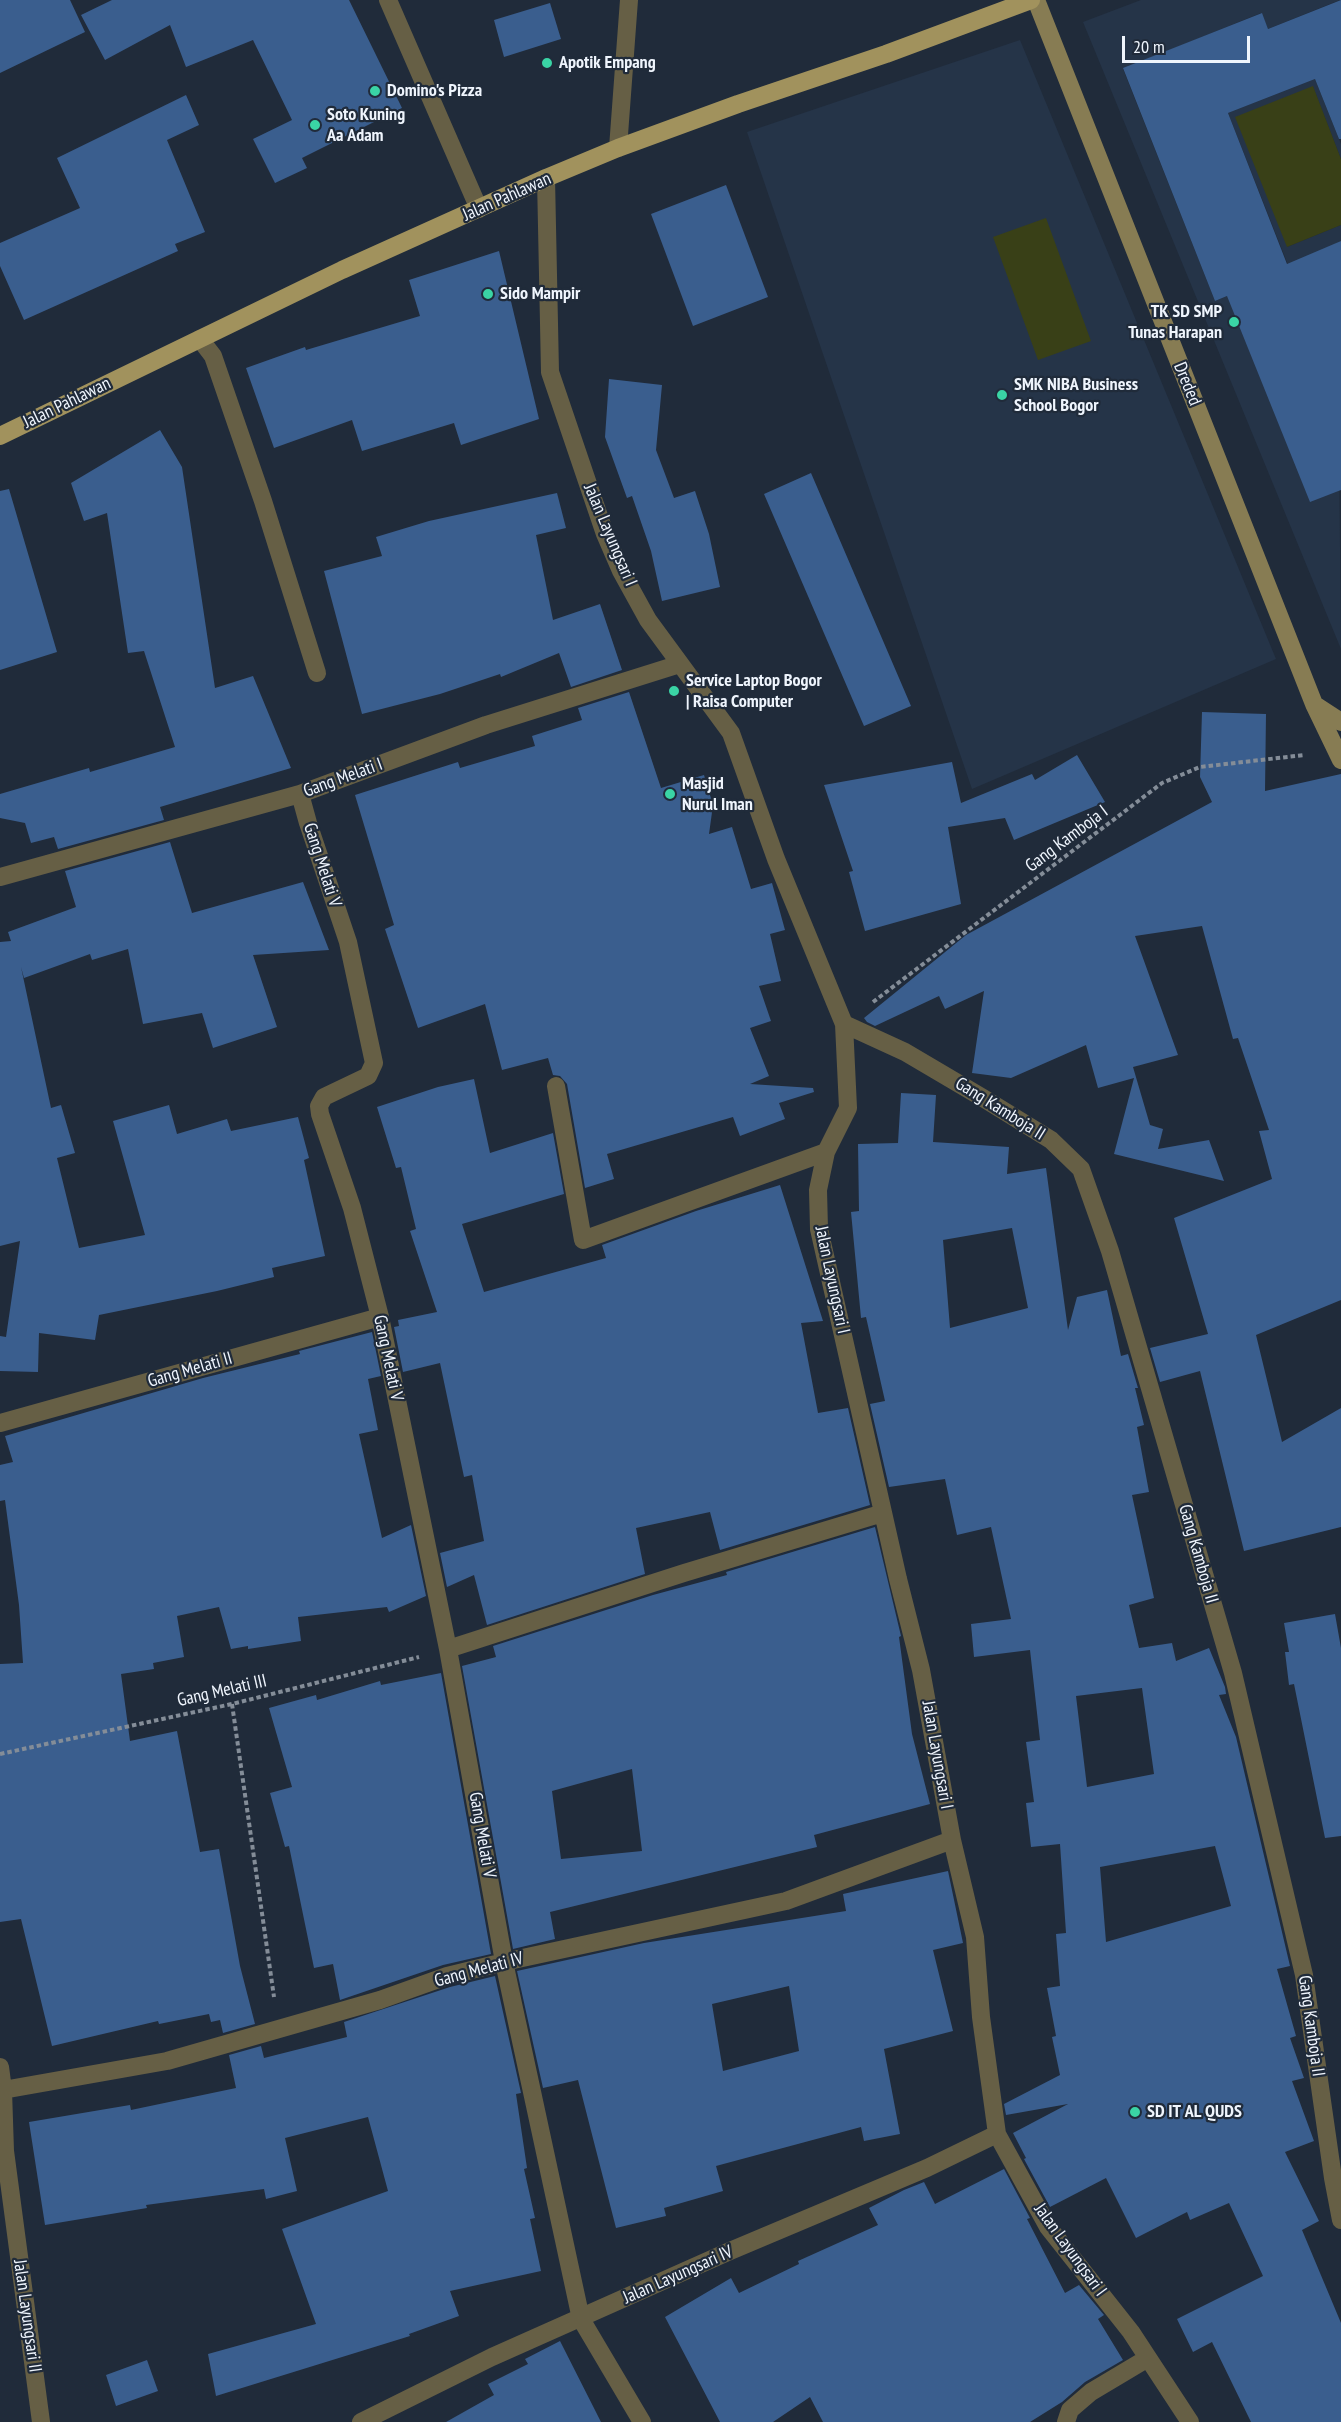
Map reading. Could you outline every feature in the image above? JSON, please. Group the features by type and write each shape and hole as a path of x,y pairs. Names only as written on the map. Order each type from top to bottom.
{"main road":[{"name":"Jalan Pahlawan","path":"0,436 342,270 546,178 618,148 1034,0"}],"street":[{"path":"388,0 479,209"},
{"path":"618,148 629,0"},
{"name":"Dreded","path":"1034,0 1314,704 1339,755"},
{"name":"Jalan Layungsari I","path":"546,178 550,372 604,534 621,572 648,620 731,733 776,859 844,1024 848,1108 826,1152 818,1190 819,1229 897,1579 921,1670 952,1840 975,1937 981,2017 997,2134 1048,2227 1126,2325 1190,2422"},
{"path":"200,339 213,356 275,535 317,673"},
{"name":"Gang Melati I","path":"0,877 300,794 486,725 680,664"},
{"path":"1314,704 1341,722"},
{"name":"Gang Melati V","path":"300,794 348,942 374,1063 368,1076 324,1097 319,1106 352,1208 380,1317 448,1649 504,1962 581,2319 642,2422"},
{"name":"Gang Kamboja II","path":"844,1024 905,1052 983,1098 1051,1140 1081,1169 1110,1251 1233,1673 1304,1975 1341,2220"},
{"path":"556,1086 583,1240 826,1152"},
{"name":"Gang Melati II","path":"0,1423 380,1317"},
{"path":"448,1649 684,1573 884,1513"},
{"name":"Gang Melati IV","path":"3,2090 167,2061 380,2000 447,1976 786,1901 952,1840"},
{"name":"Jalan Layungsari II","path":"0,2067 5,2151 41,2422"},
{"name":"Jalan Layungsari IV","path":"361,2422 492,2357 730,2251 927,2168 997,2134"},
{"path":"1066,2422 1070,2410 1091,2392 1148,2358"}],"path":[{"name":"Gang Kamboja I","path":"844,1024 1162,783 1200,767 1339,755"},
{"name":"Gang Melati III","path":"0,1754 232,1704 448,1649"},
{"path":"232,1704 279,2029"}],"shaded area":[{"name":"TK SD SMP Tunas Harapan","path":"1141,0 1340,0 1268,29 1261,13 1123,69 1215,301 1290,270 1228,113 1315,79 1341,144 1341,159 1313,87 1287,247 1341,225 1341,241 1337,243 1341,649 1083,22"},
{"name":"SMK NIBA Business School Bogor","path":"1020,40 1276,659 972,789 747,132"}],"green space":[{"path":"1313,86 1341,159 1341,225 1287,247 1235,117"},
{"path":"1046,218 1091,341 1038,360 993,237"}],"building":[{"path":"0,0 70,0 85,32 0,73"},
{"path":"112,0 349,0 402,108 302,158 307,168 275,183 253,139 292,120 253,40 186,67 170,25 105,60 81,15"},
{"path":"1341,0 1341,139 1339,139 1315,79 1228,113 1287,264 1341,241 1341,490 1310,502 1227,296 1215,301 1123,68 1262,13 1268,29"},
{"path":"550,3 561,39 504,57 494,20"},
{"path":"186,95 199,125 167,140 205,232 175,244 178,251 24,320 0,266 0,243 80,208 57,158"},
{"path":"726,185 768,297 693,326 651,214"},
{"path":"499,251 539,419 461,445 454,423 362,451 352,420 274,448 246,368 305,347 306,350 420,316 409,280"},
{"path":"609,379 662,385 656,450 674,498 695,491 709,534 720,587 662,601 651,551 632,496 627,498 605,437"},
{"path":"160,430 182,467 215,688 253,676 291,768 160,807 164,820 58,849 54,837 31,843 25,823 0,818 0,794 89,768 90,772 175,747 144,651 128,653 107,513 84,521 71,483"},
{"path":"811,473 911,706 864,726 764,494"},
{"path":"9,489 57,652 0,670 0,491"},
{"path":"557,493 566,528 536,535 553,620 600,604 622,670 571,687 559,653 501,677 500,674 440,694 362,714 324,571 382,556 376,537 429,521"},
{"path":"629,692 661,788 704,775 713,805 709,834 732,827 751,889 772,883 785,930 770,934 781,981 759,986 771,1021 750,1028 769,1076 750,1084 813,1088 814,1092 779,1103 785,1119 740,1136 733,1117 607,1154 614,1179 585,1188 567,1084 560,1076 553,1075 548,1058 502,1070 485,1004 418,1028 385,929 394,925 355,795 458,762 460,768 535,746 532,736 582,720 578,708"},
{"path":"1202,712 1266,714 1265,791 1341,774 1341,1300 1256,1335 1282,1442 1341,1408 1341,1527 1244,1551 1200,1371 1160,1382 1150,1348 1208,1334 1174,1218 1272,1179 1259,1131 1269,1130 1238,1038 1233,1039 1202,926 1135,936 1178,1055 1133,1067 1150,1125 1163,1129 1158,1149 1209,1140 1224,1181 1114,1154 1134,1078 1098,1088 1086,1045 1011,1078 972,1073 984,991 945,1009 939,996 875,1026 864,1018 966,935 1212,802 1200,777"},
{"path":"1077,755 1105,802 1014,840 1005,818 948,827 961,904 865,931 849,872 853,871 824,785 952,762 961,803 1032,774 1035,780"},
{"path":"170,842 192,913 303,882 329,950 253,955 277,1027 213,1048 202,1013 143,1024 128,949 92,960 90,954 24,978 21,967 51,1108 61,1105 75,1153 57,1158 79,1248 145,1235 113,1121 169,1105 177,1134 227,1119 231,1131 298,1117 309,1158 304,1160 325,1256 272,1268 274,1277 99,1315 95,1340 39,1333 38,1372 0,1371 0,1336 6,1337 20,1241 0,1246 0,942 11,941 8,932 76,907 65,871"},
{"path":"474,1079 490,1153 553,1133 564,1194 462,1224 484,1292 606,1258 602,1245 696,1211 780,1185 823,1321 801,1323 818,1413 848,1408 870,1505 720,1550 710,1512 636,1528 645,1574 487,1625 474,1575 447,1587 440,1553 484,1541 472,1475 464,1477 440,1363 403,1372 394,1327 399,1326 398,1320 437,1312 410,1231 416,1229 401,1167 396,1168 377,1107 438,1087"},
{"path":"901,1093 936,1095 933,1142 1009,1147 1007,1174 1046,1168 1068,1330 1077,1297 1107,1290 1121,1356 1128,1354 1138,1388 1135,1388 1144,1425 1137,1427 1149,1492 1132,1495 1154,1598 1129,1605 1139,1648 1172,1643 1176,1661 1209,1648 1225,1687 1226,1694 1219,1695 1236,1737 1290,1966 1277,1969 1296,2036 1290,2038 1304,2078 1292,2081 1314,2141 1285,2152 1319,2221 1302,2230 1341,2323 1341,2422 1251,2422 1212,2342 1193,2352 1177,2319 1263,2276 1229,2203 1190,2220 1187,2212 1136,2238 1106,2178 1050,2207 1013,2133 1068,2104 1006,2115 1004,2104 1060,2075 1052,2037 1056,2036 1047,1988 1060,1986 1056,1934 1066,1933 1060,1844 1031,1847 1026,1803 1034,1802 1026,1742 1040,1740 1030,1650 974,1657 971,1624 1011,1619 991,1527 957,1535 945,1479 889,1487 870,1404 885,1401 866,1317 861,1318 851,1212 859,1211 858,1144 898,1143","holes":["1012,1228 1028,1308 950,1328 943,1240","1142,1688 1154,1774 1087,1787 1076,1696","1215,1846 1231,1906 1106,1942 1100,1867"]},
{"path":"372,1332 381,1376 368,1379 378,1430 359,1434 382,1538 411,1525 426,1596 389,1612 387,1607 298,1617 301,1641 248,1649 248,1646 231,1649 219,1607 177,1616 184,1657 153,1663 154,1669 121,1674 130,1741 177,1731 200,1852 219,1849 240,1966 255,2024 223,2033 220,2020 211,2022 209,2014 159,2024 158,2021 52,2046 21,1919 0,1922 0,1664 23,1663 19,1605 5,1500 0,1501 0,1465 13,1462 5,1436 203,1378 300,1354 299,1351"},
{"path":"875,1527 901,1636 899,1637 912,1734 930,1804 814,1835 817,1847 550,1912 555,1939 513,1949 462,1666 496,1657 493,1646 653,1595 727,1575 726,1572","holes":["632,1769 642,1851 561,1859 552,1791"]},
{"path":"1335,1614 1341,1648 1341,1836 1325,1838 1294,1684 1289,1685 1285,1652 1289,1652 1284,1623"},
{"path":"441,1673 491,1954 443,1965 340,2000 333,1964 314,1968 289,1846 285,1847 270,1793 292,1787 269,1708 316,1695 317,1700 380,1681 381,1685"},
{"path":"948,1871 963,1943 933,1950 953,2031 884,2049 900,2134 864,2141 861,2127 716,2166 723,2191 664,2208 666,2216 616,2228 578,2080 543,2088 517,1971 644,1943 846,1911 843,1894","holes":["789,1986 799,2051 723,2071 712,2004"]},
{"path":"495,1976 521,2093 516,2094 527,2168 524,2169 535,2218 530,2219 541,2271 450,2291 459,2316 409,2334 410,2336 216,2396 208,2354 316,2324 282,2229 388,2191 368,2117 285,2138 297,2191 266,2199 264,2189 146,2205 147,2208 45,2225 29,2122 130,2105 131,2110 236,2088 229,2055 261,2046 264,2058 347,2037 344,2022 450,1987"},
{"path":"1004,2169 1065,2293 1079,2285 1104,2315 1098,2319 1123,2360 1085,2382 1062,2402 1030,2422 823,2422 810,2397 773,2422 720,2422 665,2317 731,2278 739,2293 799,2264 798,2261 878,2225 869,2208 904,2190 924,2182 935,2204"},
{"path":"560,2341 601,2422 446,2422 494,2395 488,2384 528,2364 525,2359"},
{"path":"147,2360 158,2391 116,2406 106,2375"}],"place":[{"name":"Apotik Empang","path":"547,63"},
{"name":"Domino's Pizza","path":"375,91"},
{"name":"Soto Kuning Aa Adam","path":"315,125"},
{"name":"Sido Mampir","path":"488,294"},
{"name":"TK SD SMP Tunas Harapan","path":"1234,322"},
{"name":"SMK NIBA Business School Bogor","path":"1002,395"},
{"name":"Service Laptop Bogor | Raisa Computer","path":"674,691"},
{"name":"Masjid Nurul Iman","path":"670,794"},
{"name":"SD IT AL QUDS","path":"1135,2112"}]}
